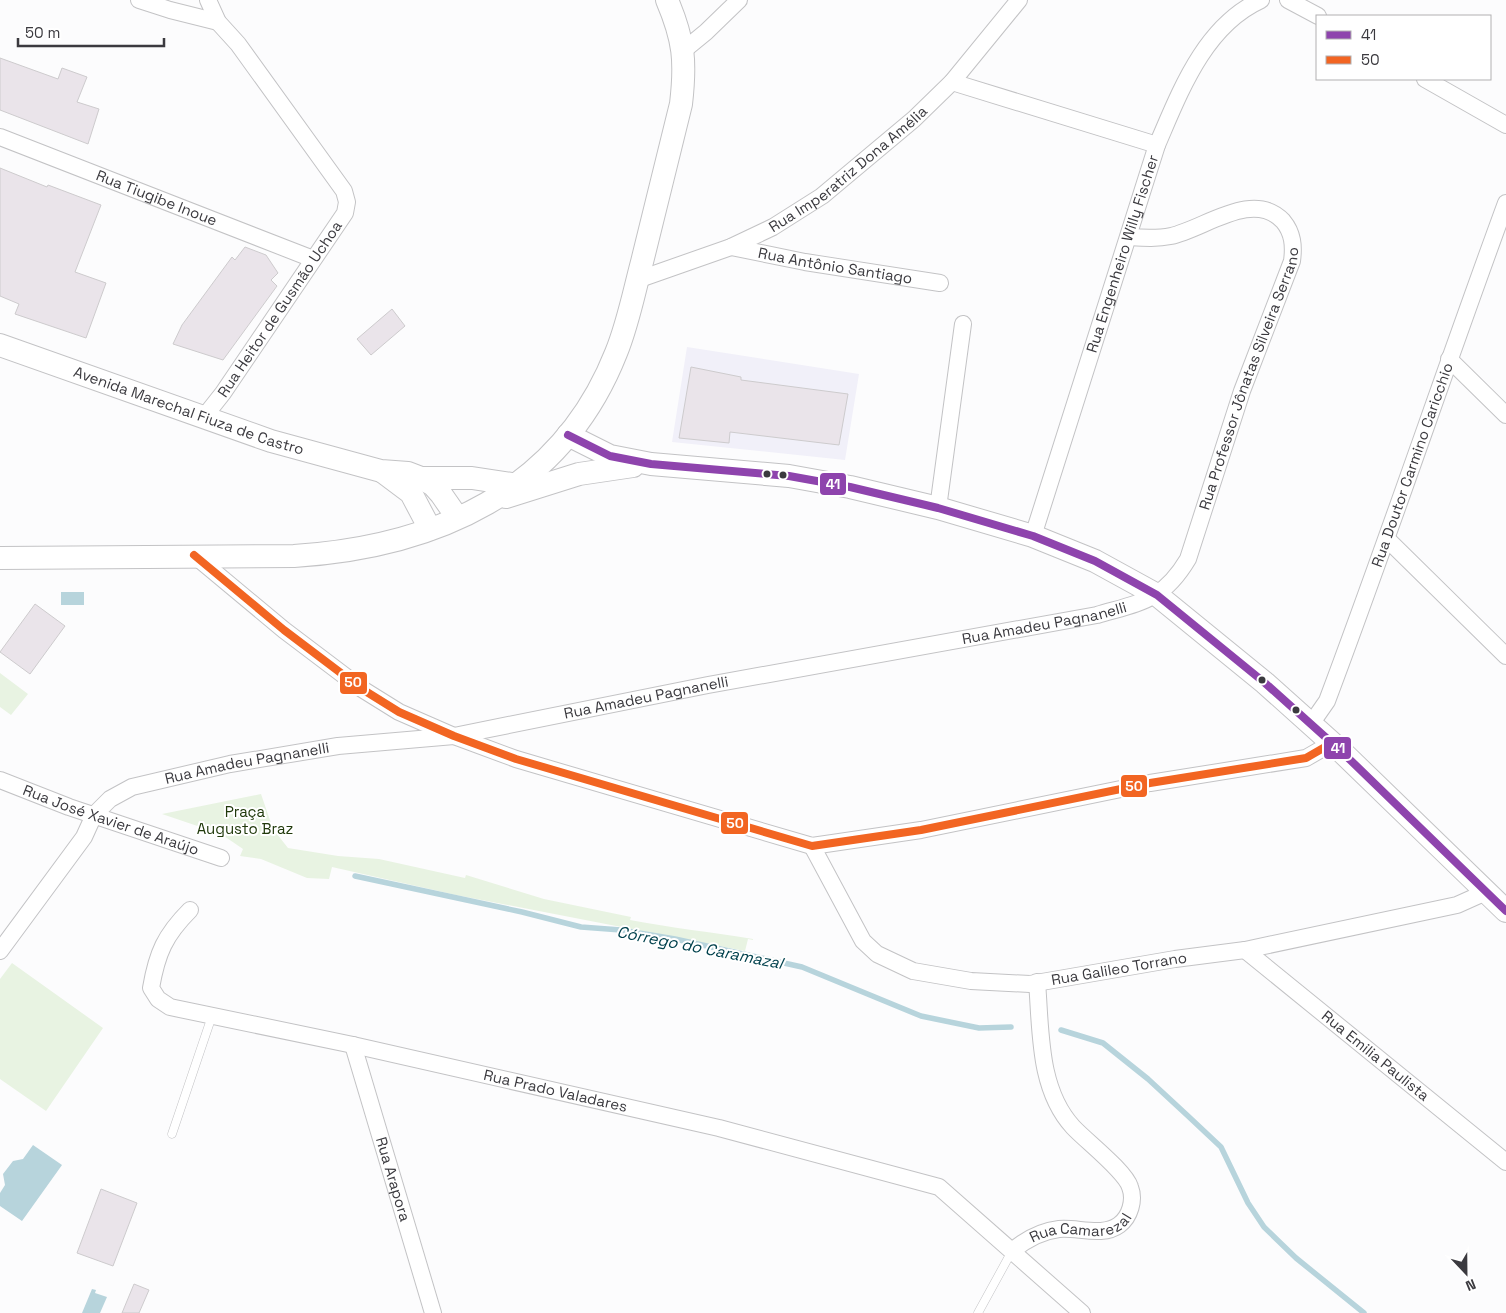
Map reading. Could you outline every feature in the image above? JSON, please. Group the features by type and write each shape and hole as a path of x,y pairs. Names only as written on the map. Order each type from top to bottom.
{"main road":[{"path":"0,558 294,556 335,553 380,545 430,529 490,502 518,485 568,435 592,402 616,352 637,280 682,104 684,50 667,0"},
{"name":"Avenida Marechal Fiuza de Castro","path":"0,345 271,441 381,471 408,473 421,478 437,489 457,517"},
{"path":"568,435 610,456 651,464 788,476 850,487 938,508 1033,536 1095,561 1158,595 1265,683 1332,743 1506,911"},
{"path":"490,502 579,474 651,464"},
{"name":"Avenida Marechal Fiuza de Castro","path":"381,471 411,493 430,529"},
{"path":"421,478 472,478 518,485"}],"street":[{"path":"139,0 218,22"},
{"name":"Rua Heitor de Gusmão Uchoa","path":"204,417 223,393 345,213 347,202 344,191 238,44 218,22 208,0"},
{"path":"684,50 714,26 739,0"},
{"name":"Rua Imperatriz Dona Amélia","path":"637,280 731,247 773,227 822,196 914,118 952,82 1019,0"},
{"name":"Rua Engenheiro Willy Fischer","path":"1033,536 1157,145 1178,98 1202,53 1227,23 1261,0"},
{"path":"1288,0 1316,15"},
{"path":"1427,80 1506,125"},
{"path":"952,82 1157,145"},
{"name":"Rua Tiugibe Inoue","path":"0,137 313,259"},
{"name":"Rua Doutor Carmino Caricchio","path":"1311,724 1326,701 1387,539 1449,359 1506,203"},
{"name":"Rua Professor Jônatas Silveira Serrano","path":"1129,236 1151,239 1171,236 1238,212 1253,209 1266,210 1278,216 1291,234 1294,246 1292,261 1242,391 1188,559 1176,578 1158,595"},
{"name":"Rua Antônio Santiago","path":"731,247 805,262 940,283"},
{"path":"938,508 963,324"},
{"path":"1449,359 1506,415"},
{"path":"1387,539 1506,656"},
{"path":"194,556 284,630 362,689 399,712 454,736 516,759 812,846 921,830 1150,783 1306,758 1332,743"},
{"name":"Rua Amadeu Pagnanelli","path":"94,815 110,799 132,787 230,764 338,746 454,736 708,686 1097,615 1158,595"},
{"name":"Rua José Xavier de Araújo","path":"0,780 26,792 221,858"},
{"path":"0,951 84,837 94,815"},
{"name":"Rua Galileo Torrano","path":"812,846 863,941 877,954 913,971 988,982 1038,982 1175,959 1244,950 1457,905 1486,892"},
{"name":"Rua Prado Valadares","path":"190,910 170,930 154,972 151,988 158,999 170,1007 353,1045 719,1128 939,1187 1012,1252"},
{"name":"Rua Emilia Paulista","path":"1244,950 1506,1162"},
{"name":"Rua Camarezal","path":"1012,1252 1034,1236 1059,1228 1098,1230 1118,1226 1128,1215 1132,1196 1126,1180 1072,1126 1054,1096 1047,1076 1042,1045 1038,982"},
{"name":"Rua Arapora","path":"353,1045 433,1313"},
{"path":"1012,1252 1082,1313"}],"lane":[{"path":"172,1134 212,1016"},
{"path":"978,1313 1012,1252"}],"shaded area":[{"path":"687,347 859,374 845,460 672,442"}],"green space":[{"path":"0,673 28,694 11,715 0,707"},
{"name":"Praça Augusto Braz","path":"261,794 273,829 288,848 338,856 379,859 465,878 466,875 544,899 631,917 630,920 753,939 753,940 748,939 745,951 456,895 332,867 329,879 307,878 261,859 240,856 243,849 221,834 162,814"},
{"path":"12,963 103,1028 46,1111 0,1079 0,979"}],"water":[{"path":"61,592 84,592 84,605 61,605"},
{"path":"33,1145 62,1165 22,1221 0,1206 0,1193 5,1185 3,1174 13,1161 23,1159"},
{"path":"92,1289 96,1290 95,1293 107,1297 100,1313 82,1313"}],"building":[{"path":"0,58 58,79 62,68 87,77 77,102 99,109 88,144 0,110"},
{"path":"0,168 47,187 48,185 101,205 75,272 106,283 86,338 15,314 19,304 0,296"},
{"path":"245,247 266,255 278,273 271,280 277,286 223,360 173,344 182,325 232,257 235,260"},
{"path":"392,309 405,326 371,355 357,339"},
{"path":"691,367 741,377 741,380 848,394 839,445 730,432 729,443 679,438"},
{"path":"35,604 65,626 30,674 0,652"},
{"path":"101,1189 137,1203 113,1266 77,1253"},
{"path":"134,1284 149,1290 139,1313 122,1313"}],"waterway":[{"name":"Córrego do Caramazal","path":"355,876 522,912 581,927 621,930 675,939 802,967 921,1016 979,1028 1011,1027"},
{"name":"Córrego do Caramazal","path":"1061,1030 1103,1043 1148,1079 1188,1116 1221,1147 1248,1203 1264,1227 1296,1258 1364,1313"}],"transit line":[{"name":"41","path":"568,435 610,456 651,464 789,476 850,487 938,508 1033,536 1095,561 1157,595 1265,683 1342,752 1506,911"},
{"name":"50","path":"194,555 284,630 362,689 399,712 454,736 516,759 812,846 921,830 1150,783 1306,758 1332,743"}]}
